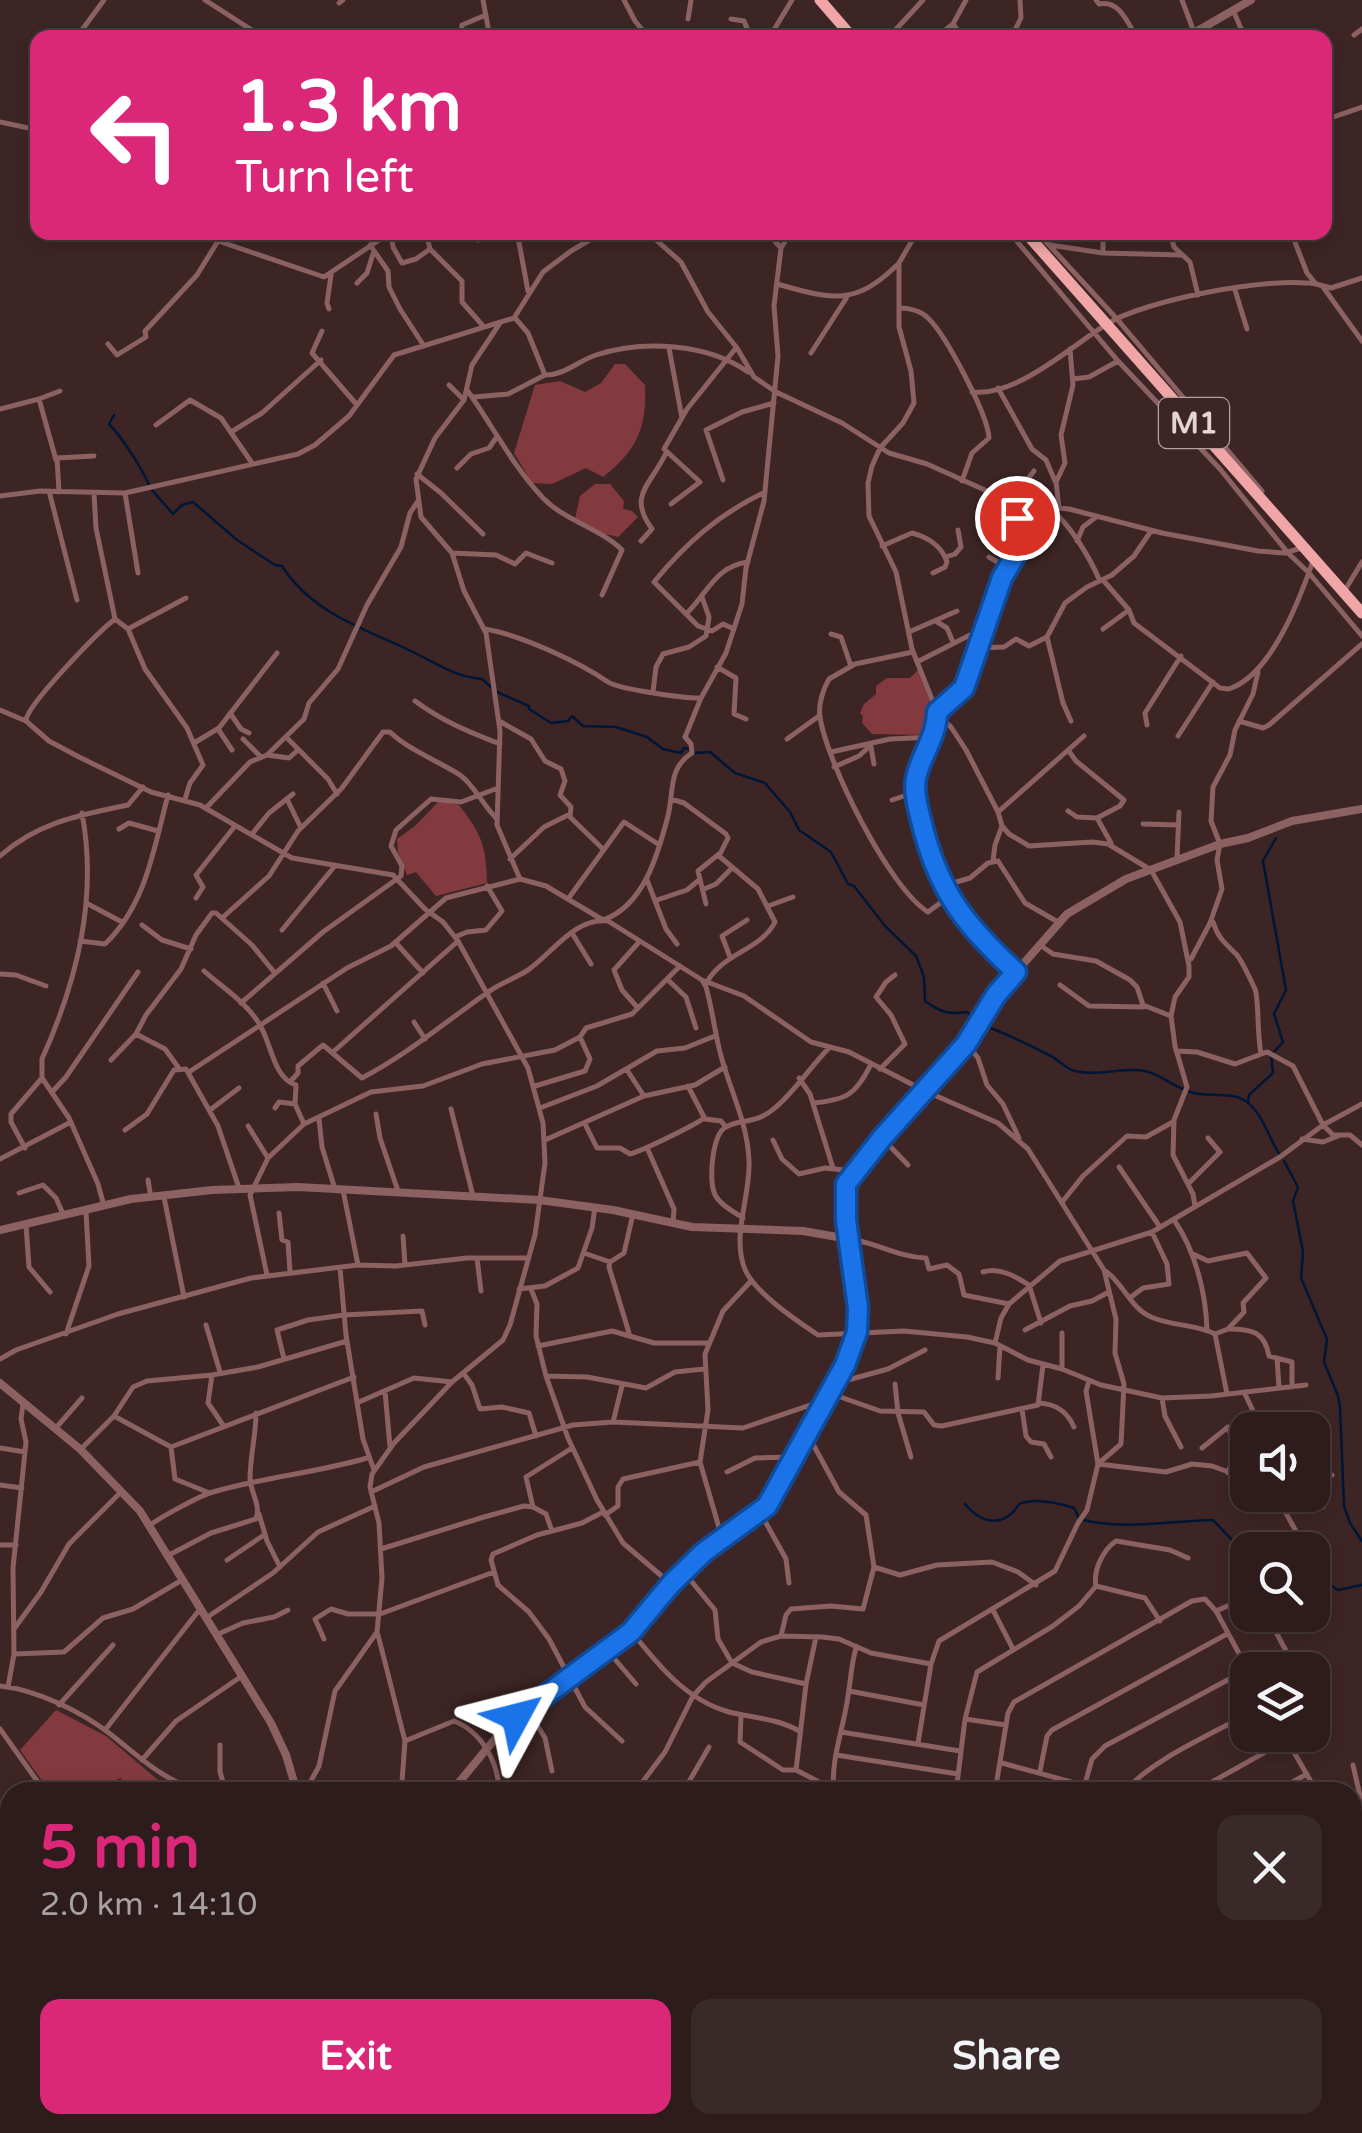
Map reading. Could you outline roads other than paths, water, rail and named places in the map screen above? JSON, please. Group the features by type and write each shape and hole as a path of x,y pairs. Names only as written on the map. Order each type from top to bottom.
{"highway":[{"path":"820,0 846,30"},
{"name":"M1","path":"1041,241 1362,613"}],"street":[{"path":"82,30 104,0"},
{"path":"204,0 251,30"},
{"path":"483,0 489,30"},
{"path":"624,0 644,30"},
{"path":"688,19 691,0"},
{"path":"773,30 792,0"},
{"path":"895,30 923,0"},
{"path":"945,30 966,0"},
{"path":"1015,30 1021,18 1020,0"},
{"path":"1096,0 1099,4 1116,5 1132,30"},
{"path":"1182,0 1188,30"},
{"path":"1198,30 1250,0"},
{"path":"1233,10 1242,30"},
{"path":"462,30 462,24 486,15"},
{"path":"732,19 744,20 748,30"},
{"path":"952,24 957,30"},
{"path":"1354,35 1362,29"},
{"path":"1332,118 1362,107"},
{"path":"0,122 30,128"},
{"path":"215,240 309,272 331,275 379,240"},
{"path":"392,240 395,254 406,264 430,249"},
{"path":"428,240 430,249 462,281 462,302 484,327"},
{"path":"518,240 528,294"},
{"path":"0,496 49,491 124,493 311,448 344,420 387,361 402,352 514,318 543,272 591,240"},
{"path":"656,240 680,262 708,312 754,378"},
{"path":"774,240 781,248"},
{"path":"290,1082 298,1073 298,1066 322,1045 362,1078 426,1039 485,993 526,972 560,939 621,910 647,880 671,799 674,772 692,752 685,736 726,652 742,604 765,492 778,356 774,306 781,248 786,240"},
{"path":"811,353 847,298 874,284 899,263 912,240"},
{"path":"1016,240 1362,636"},
{"path":"1103,240 1103,252"},
{"path":"1171,240 1190,262 1198,294"},
{"path":"1295,240 1316,284"},
{"path":"108,344 115,356 146,336 145,331 196,275 218,241"},
{"path":"1041,241 1103,252 1182,255"},
{"path":"370,246 388,271 389,287 424,346"},
{"path":"356,283 367,273 373,254"},
{"path":"899,263 899,327 912,371 914,403 880,448 868,483 867,503 869,516 896,572 913,652 937,714 956,734 1002,826 1029,846 1092,842 1113,846 1151,870 1180,922 1190,966"},
{"path":"329,309 331,275"},
{"path":"1324,288 1362,278"},
{"path":"972,392 998,388 1034,372 1140,307 1274,283 1316,284 1324,288 1362,341"},
{"path":"777,284 847,298"},
{"path":"1235,290 1248,329"},
{"path":"899,308 914,310 929,319 972,392 990,435 967,461 962,481"},
{"path":"514,318 528,333 546,375"},
{"path":"496,818 500,721 485,629 464,592 452,553 424,522 418,502 417,474 436,438 464,400 472,365 500,324"},
{"path":"322,331 312,350 357,405"},
{"path":"669,348 682,418"},
{"path":"472,397 508,394 604,353 669,348 709,352 726,358 776,392 842,423 899,458 927,464 962,481 1047,507 1258,551 1288,553 1304,546"},
{"path":"671,504 700,482 664,449 682,418 736,348"},
{"path":"1056,482 1065,463 1061,435 1073,379 1070,349"},
{"path":"232,432 262,413 322,360"},
{"path":"1073,379 1089,377 1118,361"},
{"path":"449,385 464,400"},
{"path":"998,388 1032,450 1046,460 1056,482 1059,508"},
{"path":"467,390 522,475 546,501 622,550 602,596"},
{"path":"0,409 60,391"},
{"path":"38,399 56,460 59,492"},
{"path":"156,425 190,400 216,414 252,464"},
{"path":"723,480 706,430 742,412 774,403"},
{"path":"457,468 471,454 489,448 497,436"},
{"path":"641,541 652,529 640,513 640,502 666,453"},
{"path":"56,460 61,456 94,456"},
{"path":"1016,972 976,934 942,886 932,862 916,778 933,737 937,714 962,692 1002,578 1019,549 1018,498 1034,471"},
{"path":"417,474 483,534"},
{"path":"49,491 77,600"},
{"path":"734,629 723,624 717,630 707,630 678,608 654,582 678,552 702,531 734,506 765,492"},
{"path":"124,493 138,574"},
{"path":"94,494 96,528 115,620 128,629 146,669 176,711 203,765 190,783 185,799"},
{"path":"206,808 250,762 264,756 286,737 334,675 401,546 410,513 418,502"},
{"path":"1047,507 1060,517 1102,581 1129,610 1134,623 1213,682 1229,689 1258,672"},
{"path":"1077,542 1082,526 1096,516"},
{"path":"946,557 961,547 958,530"},
{"path":"979,647 1004,647 1016,638 1028,646 1047,637 1066,604 1134,556 1152,530"},
{"path":"882,546 903,535 915,534 934,544 946,557 945,567 933,573"},
{"path":"452,553 496,555 515,564 526,553 552,563"},
{"path":"989,557 1003,565 1014,560"},
{"path":"1195,1206 1173,1155 1174,1122 1187,1087 1171,1016 1175,997 1189,977 1193,950 1212,920 1222,889 1217,860 1220,844 1213,830 1214,786 1230,755 1258,672 1314,558"},
{"path":"687,613 723,570 748,562"},
{"path":"1343,592 1362,562"},
{"path":"652,692 662,654 688,647 706,636 708,609 702,596"},
{"path":"128,629 186,598"},
{"path":"1103,630 1129,610"},
{"path":"908,633 957,611"},
{"path":"26,720 38,698 92,639 115,620"},
{"path":"936,622 947,628 953,642"},
{"path":"485,629 590,669 612,684 701,698"},
{"path":"831,634 841,638 851,666"},
{"path":"917,662 970,636 979,647"},
{"path":"1047,637 1071,720"},
{"path":"1239,722 1263,728 1269,725 1362,644"},
{"path":"913,652 851,666 826,682 820,716 834,767 898,883 928,912 948,897"},
{"path":"194,743 218,729 277,653"},
{"path":"1147,725 1145,713 1182,656"},
{"path":"717,667 736,678 734,714 746,719"},
{"path":"1178,736 1213,682"},
{"path":"415,700 435,716 500,744"},
{"path":"0,710 26,720 48,740 143,787 206,808 284,854 388,873 398,879 456,939 535,1086 545,1162 534,1235 508,1332 452,1382 390,1447 370,1482 380,1549 378,1632 406,1741 402,1782"},
{"path":"230,713 264,756 288,758 298,750"},
{"path":"787,739 820,716"},
{"path":"500,721 531,740 544,761 561,769 565,780 560,795 570,807 570,814 603,849"},
{"path":"218,729 232,750"},
{"path":"222,918 269,876 300,828 337,794 375,740 388,731 463,777 496,818 520,880"},
{"path":"998,812 1084,736"},
{"path":"286,737 337,794"},
{"path":"830,752 890,739 933,737"},
{"path":"871,744 874,764"},
{"path":"834,767 859,756 871,744"},
{"path":"1068,750 1124,800 1097,818 1077,816 1068,810"},
{"path":"0,856 31,833 82,813 128,804 143,787"},
{"path":"241,1003 334,923 398,879 404,871 391,846 396,830 431,799 456,803 498,788"},
{"path":"892,800 916,792"},
{"path":"80,941 105,944 137,904 154,857 168,795"},
{"path":"252,834 290,796 300,828"},
{"path":"671,799 684,803 728,838 718,854 699,868 706,904"},
{"path":"459,1782 526,1707 631,1632 683,1571 761,1514 834,1384 857,1332 858,1308 844,1191 854,1171 966,1044 996,995 1058,922 1113,886 1177,860 1292,820 1362,808"},
{"path":"1177,860 1179,812"},
{"path":"82,813 88,855 86,904 71,987 42,1059 42,1078 70,1122 104,1207"},
{"path":"510,859 544,827 570,814"},
{"path":"1097,818 1113,846"},
{"path":"568,899 624,822 658,844"},
{"path":"120,830 129,823 158,831"},
{"path":"1143,824 1178,825"},
{"path":"196,898 204,887 196,874 235,826"},
{"path":"942,886 976,875 993,861 994,845 1002,826"},
{"path":"704,981 730,957 760,941 775,926 758,888 718,854"},
{"path":"993,861 1002,863 1025,903 1058,922"},
{"path":"282,930 335,866"},
{"path":"704,889 716,884 732,868"},
{"path":"189,1072 323,983 396,943 446,898 520,880 539,883 704,981 744,996 790,1030 829,1048 850,1052 990,1119 1020,1141"},
{"path":"647,880 666,929 677,944"},
{"path":"656,900 687,890 699,880"},
{"path":"333,1052 456,939 467,932 486,930 502,911 487,886"},
{"path":"768,906 793,897"},
{"path":"86,904 122,922"},
{"path":"111,1060 136,1034 181,969 210,914 216,912 274,972"},
{"path":"730,957 722,936 747,920"},
{"path":"1212,920 1222,942 1242,963 1256,994 1256,1026 1262,1054"},
{"path":"142,925 156,938 191,948"},
{"path":"572,934 591,964"},
{"path":"638,1008 622,990 614,973 639,942"},
{"path":"396,943 423,973"},
{"path":"1040,944 1053,954 1096,961 1130,980 1146,1007"},
{"path":"266,1275 250,1201 253,1188 268,1158 304,1124 371,1092 423,1086 482,1064 554,1050 580,1037 586,1028 627,1016 680,966"},
{"path":"204,971 261,1025 278,1071 297,1088 295,1104 304,1124"},
{"path":"53,1091 138,972"},
{"path":"0,974 16,975 46,986"},
{"path":"880,1069 906,1044 876,996 895,975"},
{"path":"668,980 686,997 696,1028"},
{"path":"704,981 716,1036 745,1124 750,1173 742,1223 742,1259 751,1281 818,1335 904,1331 959,1336 998,1344 1089,1381 1162,1398 1306,1385"},
{"path":"323,983 337,1011"},
{"path":"1060,985 1089,1006 1146,1007 1171,1016"},
{"path":"414,1022 426,1039"},
{"path":"136,1034 165,1049 178,1067 189,1072 210,1110 239,1188"},
{"path":"540,1108 582,1093 664,1048 685,1048 716,1036"},
{"path":"535,1086 585,1071 590,1059 580,1037"},
{"path":"966,1044 978,1058 987,1086 1003,1104 1020,1141 1063,1201 1104,1270 1116,1320 1115,1354 1124,1390 1123,1439 1098,1464"},
{"path":"742,1223 720,1201 712,1186 710,1157 720,1132 774,1109 829,1048"},
{"path":"1176,1051 1197,1052 1234,1064 1267,1052 1292,1066 1323,1125 1338,1136"},
{"path":"813,1103 837,1101 850,1095 871,1064"},
{"path":"125,1130 147,1114 178,1067"},
{"path":"545,1140 644,1096 688,1086 725,1067"},
{"path":"627,1070 644,1096"},
{"path":"25,1148 10,1114 42,1078"},
{"path":"799,1078 813,1103 832,1168"},
{"path":"688,1086 704,1118"},
{"path":"210,1110 239,1088"},
{"path":"276,1108 279,1102 295,1104"},
{"path":"998,1378 1001,1318 1008,1304 1028,1284 1060,1262 1160,1228 1362,1104"},
{"path":"451,1109 474,1199"},
{"path":"376,1114 398,1194"},
{"path":"585,1124 597,1148 620,1148 630,1154 648,1150 704,1118 722,1121 726,1127"},
{"path":"318,1119 322,1147 339,1190 358,1265"},
{"path":"0,1159 70,1122"},
{"path":"1063,1201 1082,1176 1127,1136 1146,1137 1174,1122"},
{"path":"248,1126 268,1158"},
{"path":"1302,1139 1323,1142 1350,1135 1362,1145"},
{"path":"882,1138 908,1166"},
{"path":"1188,1184 1220,1152 1208,1138"},
{"path":"774,1140 782,1159 795,1172 832,1168 854,1171"},
{"path":"648,1150 674,1208 673,1223"},
{"path":"1119,1166 1160,1228"},
{"path":"148,1180 151,1198"},
{"path":"19,1193 43,1185 59,1203 64,1216"},
{"path":"0,1230 151,1198 239,1188 539,1200 595,1207 692,1228 742,1223 868,1241 905,1256 926,1258 929,1269 947,1265 960,1274 967,1296 1008,1304"},
{"path":"164,1196 184,1297"},
{"path":"519,1289 545,1286 576,1269 584,1254 595,1207"},
{"path":"66,1334 90,1266 86,1212"},
{"path":"279,1213 282,1240 288,1242 290,1272"},
{"path":"584,1254 610,1262 624,1253 633,1214"},
{"path":"1174,1220 1193,1254 1208,1330"},
{"path":"26,1225 29,1267 50,1292"},
{"path":"1130,1297 1150,1286 1168,1284 1166,1264 1152,1232"},
{"path":"403,1236 404,1265"},
{"path":"1193,1254 1208,1261 1248,1254 1266,1278 1243,1303 1244,1312 1228,1329 1215,1334"},
{"path":"478,1258 481,1291"},
{"path":"0,1359 118,1314 266,1275 358,1265 526,1258"},
{"path":"610,1262 629,1334"},
{"path":"340,1268 347,1341 368,1458 374,1470"},
{"path":"1104,1270 1150,1317 1215,1334 1227,1394"},
{"path":"983,1272 1009,1273 1028,1284 1042,1322"},
{"path":"722,1539 700,1462 708,1410 704,1369 708,1343 728,1303 751,1281"},
{"path":"530,1289 537,1310 538,1346 572,1448 604,1514 625,1545 671,1584"},
{"path":"1025,1330 1070,1306 1109,1292"},
{"path":"284,1358 277,1330 308,1320 422,1311 425,1325"},
{"path":"206,1325 220,1372"},
{"path":"1228,1329 1258,1333 1269,1356 1292,1362 1292,1385"},
{"path":"538,1346 601,1332 629,1334 654,1343 708,1343"},
{"path":"1062,1333 1062,1368"},
{"path":"80,1450 114,1416 128,1393 147,1381 258,1367 347,1341"},
{"path":"834,1384 888,1368 925,1350"},
{"path":"1277,1358 1280,1387"},
{"path":"1039,1403 1043,1365"},
{"path":"546,1376 587,1376 646,1388 675,1372 704,1369"},
{"path":"464,1374 480,1409 502,1407 529,1413 536,1436"},
{"path":"212,1375 208,1403 223,1425"},
{"path":"171,1447 354,1377"},
{"path":"359,1402 414,1378 452,1382"},
{"path":"918,1743 936,1647 944,1636 1055,1572 1089,1506 1098,1464 1086,1391 1089,1381"},
{"path":"0,1383 80,1450 150,1525 276,1732 294,1782"},
{"path":"895,1384 898,1413 911,1456"},
{"path":"614,1422 622,1386"},
{"path":"385,1391 390,1447"},
{"path":"1244,1392 1253,1412"},
{"path":"371,1492 424,1467 564,1427 614,1422 750,1427 827,1396 880,1411 924,1412 938,1426 1039,1403 1056,1406 1070,1416 1074,1427"},
{"path":"55,1429 82,1398"},
{"path":"1162,1398 1165,1416 1182,1447"},
{"path":"23,1404 25,1452 12,1594 14,1654 4,1686 59,1705 105,1730 172,1782"},
{"path":"1022,1409 1026,1436 1032,1442 1044,1444 1051,1457"},
{"path":"256,1412 250,1484 280,1567"},
{"path":"114,1416 171,1447"},
{"path":"1098,1464 1166,1472 1192,1464 1228,1472 1236,1450 1228,1427 1202,1448"},
{"path":"782,1636 786,1615 792,1609 863,1609 874,1568 866,1515 839,1492 807,1432"},
{"path":"171,1447 175,1479 209,1492"},
{"path":"0,1448 25,1452"},
{"path":"532,1507 528,1474 572,1448"},
{"path":"727,1472 755,1458 793,1457"},
{"path":"150,1525 209,1492 368,1458"},
{"path":"622,1742 585,1707 550,1639 529,1612 501,1588 491,1558 618,1506 618,1487 624,1479 700,1462"},
{"path":"0,1485 22,1488"},
{"path":"14,1630 76,1535 122,1491"},
{"path":"206,1618 280,1567 318,1532 375,1506"},
{"path":"380,1549 524,1506 546,1514 552,1531"},
{"path":"169,1556 211,1532 252,1521 259,1514"},
{"path":"761,1514 786,1558 788,1583"},
{"path":"227,1560 266,1532"},
{"path":"957,1782 965,1719 977,1672 1076,1609 1096,1586 1097,1568 1108,1547 1116,1541 1170,1550 1188,1558"},
{"path":"0,1545 16,1544"},
{"path":"874,1568 900,1575 937,1565 992,1562 1018,1572 1036,1586"},
{"path":"683,1571 715,1610 718,1639 732,1663 752,1672 806,1684"},
{"path":"324,1639 315,1624 319,1615 332,1610 380,1614 494,1572"},
{"path":"14,1654 64,1652 103,1618 133,1609 184,1579"},
{"path":"1096,1586 1144,1598 1160,1621"},
{"path":"997,1782 1010,1707 1020,1696 1196,1599 1205,1600 1216,1611 1238,1652"},
{"path":"1216,1611 1230,1605"},
{"path":"105,1730 200,1609"},
{"path":"216,1635 288,1610"},
{"path":"993,1610 1013,1649"},
{"path":"310,1782 319,1766 335,1692 378,1632"},
{"path":"631,1632 661,1668 693,1696 741,1715 777,1721 800,1732"},
{"path":"1040,1771 1047,1736 1052,1730 1227,1634"},
{"path":"642,1782 665,1752 693,1696 752,1646 782,1636 839,1639 856,1648 931,1664"},
{"path":"796,1770 816,1637"},
{"path":"59,1705 113,1646"},
{"path":"834,1782 850,1691 848,1676 856,1648"},
{"path":"608,1650 636,1684"},
{"path":"142,1760 176,1721 242,1676"},
{"path":"1085,1782 1092,1759 1105,1746 1230,1680"},
{"path":"850,1691 924,1705"},
{"path":"526,1707 545,1738 552,1771"},
{"path":"741,1715 739,1740 783,1770 796,1770 817,1782"},
{"path":"965,1719 1006,1725"},
{"path":"406,1741 454,1721 474,1732 494,1763 497,1782"},
{"path":"1132,1782 1150,1768 1230,1724"},
{"path":"0,1729 38,1782"},
{"path":"841,1732 960,1750"},
{"path":"220,1745 223,1782"},
{"path":"689,1782 709,1747"},
{"path":"1211,1782 1262,1752"},
{"path":"1294,1752 1311,1782"},
{"path":"836,1755 958,1774"},
{"path":"1002,1763 1077,1782"},
{"path":"1353,1765 1357,1782"},
{"path":"1292,1782 1307,1774"},
{"path":"0,1887 0,1908"}],"waterway":[{"path":"114,415 109,424 149,485"},
{"path":"152,490 173,514 182,505 193,502 237,540 282,566 309,597 343,619 448,670 482,679 492,688"},
{"path":"497,692 529,706 551,723 568,721 572,716 583,726 616,727 647,737 663,749 681,753 684,748 689,749"},
{"path":"695,753 710,752 735,773 765,783 790,812 799,830 831,852 848,884 916,956 924,977 925,1001 945,1012 967,1012 977,1020"},
{"path":"1248,1102 1249,1095 1273,1073 1271,1055 1283,1042 1274,1014 1286,990 1263,861 1276,838"},
{"path":"985,1026 1075,1071 1144,1071 1194,1093 1241,1099 1257,1113 1280,1155"},
{"path":"1284,1161 1298,1187 1293,1201 1303,1252 1301,1278 1327,1339 1324,1362 1340,1407 1344,1506 1362,1541"},
{"path":"965,1504 976,1514 994,1521 1007,1517 1019,1504 1032,1501 1074,1508 1079,1518"},
{"path":"1083,1520 1132,1525 1213,1520 1230,1538"},
{"path":"1330,1585 1338,1590 1362,1585"}]}
